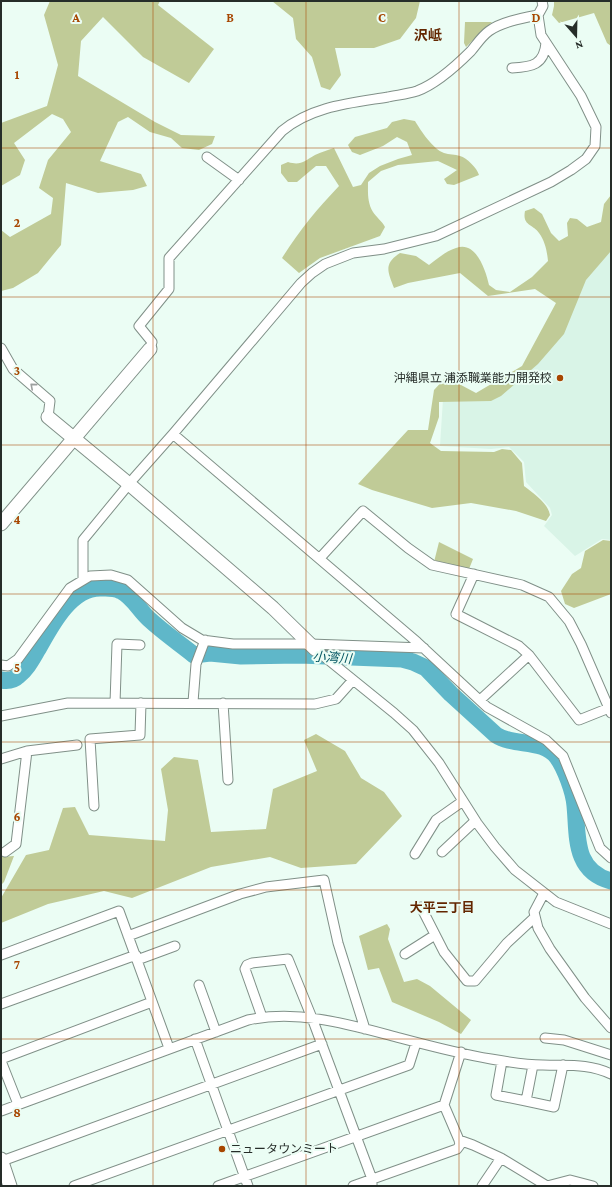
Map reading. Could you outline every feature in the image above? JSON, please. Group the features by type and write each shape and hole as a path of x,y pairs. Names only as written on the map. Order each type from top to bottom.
{"street":[{"path":"83,579 83,540 296,289 312,273 325,264 353,253 384,249 436,236 492,210 524,193 551,182 586,159 595,146 596,127 581,96 541,35 538,15 543,6 542,1"},
{"path":"1,524 150,349 152,342 139,326 169,289 169,258 282,131 293,122 323,108 418,91 437,80 459,63 490,30 515,20 538,15"},
{"path":"512,68 531,65 540,61 545,52 546,43"},
{"path":"207,156 240,180"},
{"path":"1,348 13,369 50,401 48,418 129,484 273,608 313,646 413,730 439,763 475,821 495,848 515,870 556,902 611,924"},
{"path":"173,434 424,648 487,707 546,740 563,756 600,848 611,858"},
{"path":"320,558 363,510 408,548 432,565 474,574 522,585 549,597 569,621 581,644 610,711 579,720 529,655 519,646 456,614 474,574"},
{"path":"1,665 8,666 18,659 70,588 90,576 111,575 128,580 182,628 204,640 233,644 424,648"},
{"path":"193,702 196,664 204,640"},
{"path":"115,703 117,644 140,645"},
{"path":"480,700 529,655"},
{"path":"1,716 68,703 193,702 315,704 336,699 353,680"},
{"path":"94,806 90,738 140,735 141,703"},
{"path":"223,703 228,780"},
{"path":"1,759 27,751 77,745"},
{"path":"5,852 16,844 27,751"},
{"path":"415,854 436,820 463,801"},
{"path":"442,852 475,821"},
{"path":"128,936 240,894 266,887 324,880 338,943 365,1029"},
{"path":"544,893 534,912 538,928 550,949 585,998 611,1028"},
{"path":"421,907 444,952 467,981 475,981 507,943 535,918"},
{"path":"1,955 118,911 169,1048"},
{"path":"405,954 435,935"},
{"path":"1,1004 136,957 175,946"},
{"path":"262,1017 245,969 247,965 252,963 288,959 322,1044 372,1183"},
{"path":"199,985 216,1032"},
{"path":"18,1104 1,1060 152,1002"},
{"path":"1,1111 169,1048 248,1020 262,1017 281,1016 312,1018 365,1029 416,1043 502,1061 533,1065 587,1066 611,1074"},
{"path":"545,1038 564,1040 611,1055"},
{"path":"195,1039 248,1186"},
{"path":"74,1186 409,1065 416,1043"},
{"path":"10,1186 1,1160 322,1044"},
{"path":"353,1186 372,1183 457,1149 460,1145 459,1140 444,1105 461,1052"},
{"path":"502,1061 496,1094 554,1107 563,1065"},
{"path":"526,1101 533,1065"},
{"path":"218,1186 444,1105"},
{"path":"459,1140 501,1158 547,1186 570,1180 593,1186"},
{"path":"482,1186 501,1158"}],"shaded area":[{"name":"沖縄県立 浦添職業能力開発校","path":"611,241 611,540 602,539 575,556 544,526 552,515 550,508 526,482 524,462 509,447 491,449 440,446 443,399 482,399 535,358"}],"green space":[{"path":"50,1 160,1 158,5 214,49 189,83 143,57 103,17 81,41 78,76 155,122 181,135 215,136 212,144 199,150 182,148 171,138 150,132 128,117 118,122 100,161 141,174 147,186 133,190 98,193 66,183 61,245 38,273 13,288 1,291 1,230 10,237 51,214 53,198 39,188 48,160 71,132 63,119 52,114 14,143 25,160 20,175 1,186 1,123 47,106 58,65 44,15"},
{"path":"272,1 420,1 416,18 400,39 374,48 335,48 341,75 330,90 321,87 312,57 296,39 293,18"},
{"path":"554,1 611,1 611,46 607,43 594,13 559,23 552,15"},
{"path":"465,22 492,22 466,47 464,43"},
{"path":"404,119 415,121 432,144 440,151 458,155 469,161 479,175 454,185 447,184 444,179 457,170 438,161 398,165 381,171 368,182 368,197 371,208 385,227 380,236 320,258 299,273 282,258 309,220 339,186 326,166 316,166 297,182 288,182 281,173 281,165 288,162 299,163 334,148 353,187 361,185 369,173 380,166 412,155 407,142 397,137 383,146 360,155 352,152 348,145 355,137 387,128 392,122"},
{"path":"611,195 611,251 586,280 564,334 538,364 501,396 491,401 439,402 439,417 430,443 441,451 494,452 502,449 511,450 522,463 524,486 540,499 549,511 550,515 546,521 516,511 471,503 432,508 372,490 358,484 408,430 428,430 434,390 446,377 476,393 522,366 556,303 535,289 488,296 460,273 408,283 394,288 388,269 391,261 400,253 416,256 429,265 442,255 456,248 469,248 479,258 483,265 489,285 496,290 510,292 532,277 548,261 543,239 537,230 525,220 525,211 534,208 542,214 551,233 559,241 568,236 567,223 570,218 577,219 587,227 601,222 604,204"},
{"path":"603,540 611,541 611,594 574,608 565,604 561,591 572,574 581,568 585,551"},
{"path":"439,542 473,559 469,569 434,562"},
{"path":"316,734 345,751 361,778 384,792 402,816 356,864 301,868 270,857 211,867 132,898 104,891 48,904 1,923 1,898 26,855 49,850 63,808 75,807 89,835 165,841 168,810 161,769 174,757 198,760 211,832 266,829 273,789 317,771 304,740"},
{"path":"14,856 4,882 1,885 1,857"},
{"path":"387,924 390,929 388,939 404,982 417,979 430,986 471,1020 461,1034 439,1022 392,1002 379,968 368,970 359,936"}],"waterway":[{"name":"小湾川","path":"1,680 14,678 24,670 55,620 71,601 79,594 100,588 110,588 121,591 132,600 154,624 194,655 210,653 241,656 300,655 402,659 413,662 426,668 451,694 496,735 503,739 544,747 557,757 566,774 573,794 578,840 584,861 590,869 599,876 611,881"}],"place":[{"name":"沖縄県立 浦添職業能力開発校","path":"560,378"},
{"name":"ニュータウンミート","path":"222,1149"}],"district":[{"name":"沢岻","path":"428,35"},
{"name":"大平三丁目","path":"442,907"}]}
